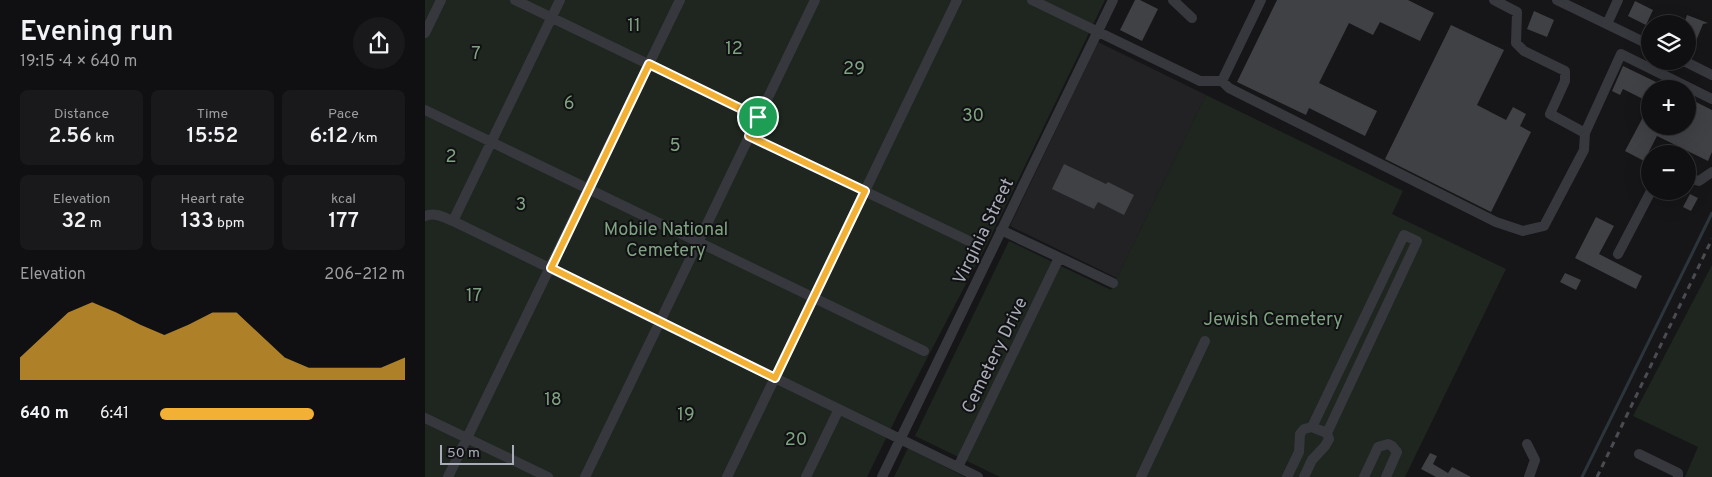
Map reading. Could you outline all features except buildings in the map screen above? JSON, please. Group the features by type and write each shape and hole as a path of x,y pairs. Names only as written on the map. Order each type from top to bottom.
{"street":[{"path":"425,33 441,0"},
{"path":"515,0 758,117"},
{"path":"453,221 560,0"},
{"path":"448,477 680,0"},
{"path":"585,477 815,0"},
{"path":"727,477 957,0"},
{"path":"1032,0 1200,80 1222,81 1229,88 1496,222 1523,231 1544,226 1584,150 1585,133 1621,54 1712,98"},
{"name":"Virginia Street","path":"882,477 1113,0"},
{"path":"1173,0 1192,18"},
{"path":"1222,81 1261,0"},
{"path":"1494,0 1517,12 1516,43 1524,51 1565,71 1565,81 1550,114 1585,133"},
{"path":"1557,0 1641,41"},
{"path":"1607,24 1618,0"},
{"path":"1696,67 1712,75"},
{"path":"425,110 924,350"},
{"path":"749,136 969,241"},
{"path":"1696,180 1699,180 1712,172"},
{"path":"1618,254 1646,200"},
{"path":"425,216 431,214 440,215 453,221 978,477"},
{"path":"1001,230 1113,284"},
{"path":"1304,477 1312,460 1329,440 1327,433 1417,241 1404,235 1312,427"},
{"name":"Cemetery Drive","path":"958,467 1059,258"},
{"path":"1141,477 1205,340"},
{"path":"806,477 839,409"},
{"path":"425,418 548,477"},
{"path":"1287,477 1299,452 1300,434 1304,429 1312,427 1327,433"},
{"path":"1364,477 1378,447 1388,444 1397,452 1386,477"},
{"path":"1527,444 1535,460 1529,477"},
{"path":"1639,454 1678,473 1678,477"}],"shaded area":[{"path":"1098,42 1206,95 1117,278 1010,226"}],"green space":[{"name":"Mobile National Cemetery","path":"425,0 1105,0 991,236 867,477 425,477"},
{"name":"Jewish Cemetery","path":"1206,95 1403,191 1392,214 1506,269 1405,477 1000,477 915,436 1009,241 1111,290"},
{"path":"1712,265 1712,477 1685,477 1698,447 1633,416"},
{"path":"908,448 965,477 894,477"}],"waterway":[{"path":"1582,477 1712,213"}],"railway":[{"path":"1597,477 1712,239"}],"route":[{"path":"649,64 758,117 749,136 865,191 775,378 551,268 649,64"}],"park label":[{"name":"11","path":"634,25"},
{"name":"12","path":"734,48"},
{"name":"7","path":"476,53"},
{"name":"29","path":"854,68"},
{"name":"6","path":"569,103"},
{"name":"30","path":"973,115"},
{"name":"5","path":"675,145"},
{"name":"2","path":"451,156"},
{"name":"3","path":"521,204"},
{"name":"17","path":"474,295"},
{"name":"18","path":"553,399"},
{"name":"19","path":"686,414"},
{"name":"20","path":"796,439"}]}
